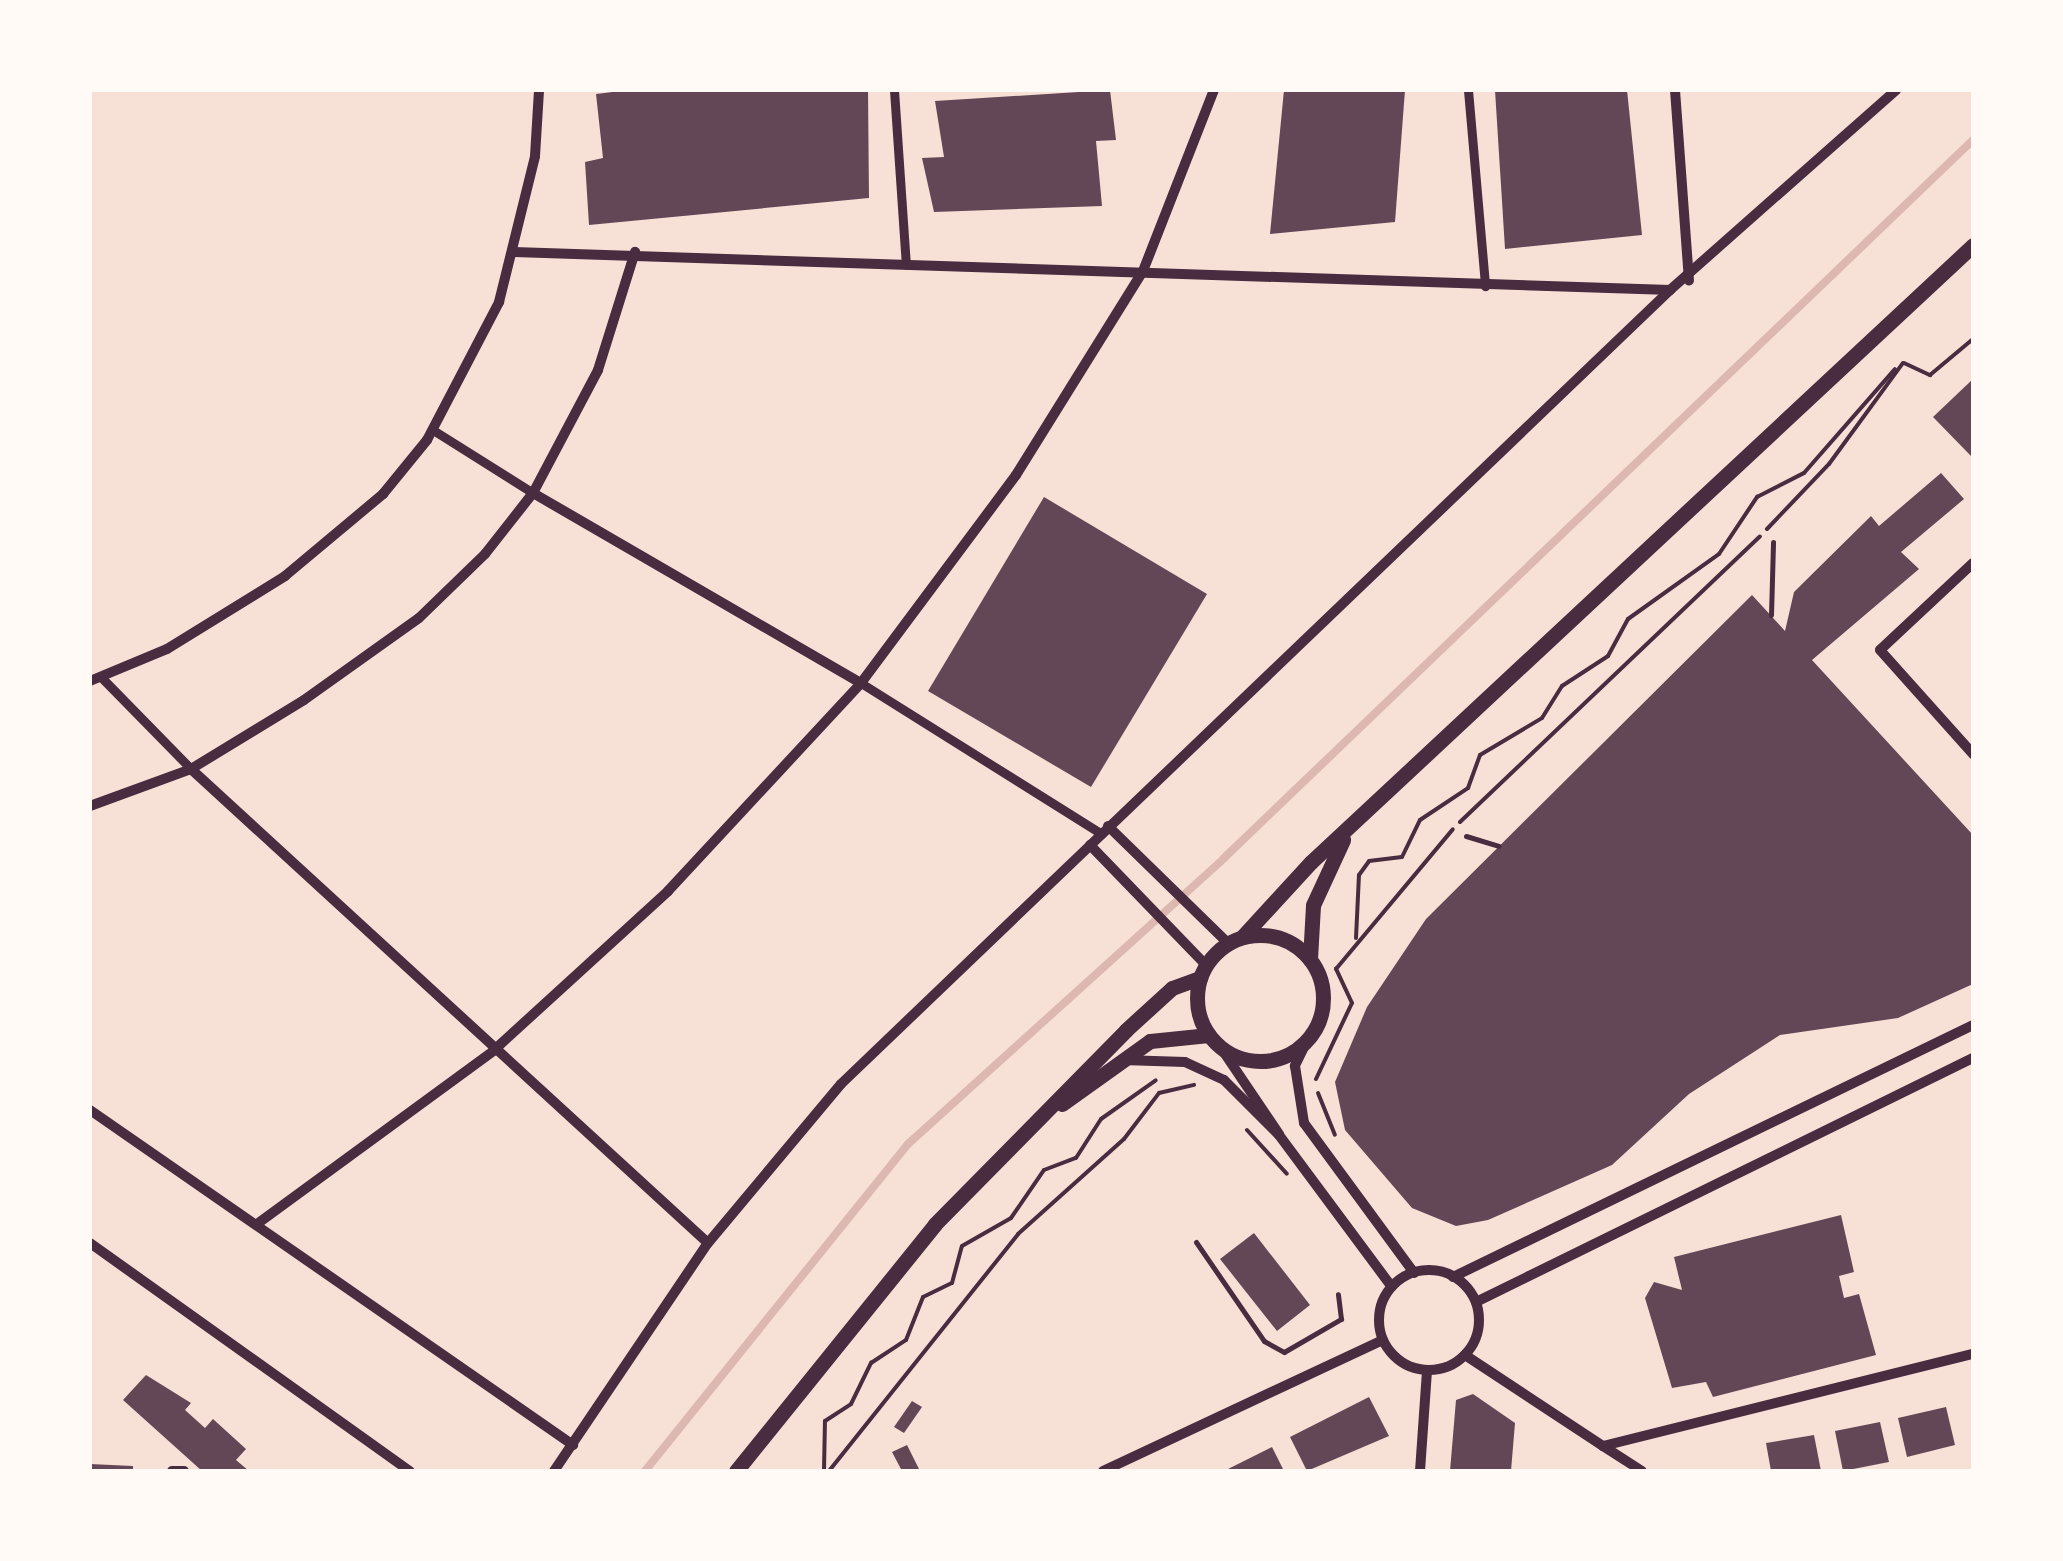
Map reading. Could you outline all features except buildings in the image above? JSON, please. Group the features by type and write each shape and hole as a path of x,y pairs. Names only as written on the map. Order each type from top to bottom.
{"main road":[{"path":"736,1471 934,1224 1027,1131 1172,988 1203,972 1349,829 1973,244"},
{"path":"1203,972 1209,1035 1221,1048 1267,1061 1307,1040 1323,1004 1310,959 1313,904 1349,829"},
{"path":"1235,940 1279,938 1310,959"},
{"path":"1027,1131 1150,1041 1209,1035"}],"street":[{"path":"538,90 514,252 468,373 434,430 383,494 315,554 168,649 95,679 493,1051 708,1244"},
{"path":"894,90 906,265"},
{"path":"258,1224 493,1051 668,891 861,683 1016,475 1142,271 1214,90"},
{"path":"1468,90 1485,286"},
{"path":"1675,90 1689,280"},
{"path":"554,1471 708,1244 841,1084 1670,290 1689,280 1896,90"},
{"path":"514,252 635,252 906,265 1670,290"},
{"path":"90,806 191,769 419,618 532,494 598,370 635,252"},
{"path":"434,430 532,494 861,683 1105,830 1192,912 1235,940"},
{"path":"1973,563 1880,650 1973,754"},
{"path":"1090,845 1172,930 1203,972"},
{"path":"1453,1277 1476,1302 1479,1326 1465,1355 1427,1370 1401,1362 1383,1340 1380,1311 1392,1287 1414,1273 1453,1277 1973,1025"},
{"path":"1307,1040 1295,1066 1304,1123 1414,1273"},
{"path":"1221,1048 1279,1135 1392,1287"},
{"path":"1476,1302 1973,1058"},
{"path":"1122,1060 1205,1069 1279,1135"},
{"path":"90,1110 573,1445"},
{"path":"90,1243 410,1471"},
{"path":"1104,1471 1383,1340"},
{"path":"1603,1446 1973,1354"},
{"path":"1465,1355 1642,1471"},
{"path":"1420,1471 1427,1370"}],"lane":[{"path":"1771,615 1773,542"},
{"path":"1466,836 1500,846"},
{"path":"1196,1242 1264,1342 1284,1352 1341,1319 1338,1294"}],"path":[{"path":"1902,363 1930,374 1973,339"},
{"path":"1333,1141 1316,1081 1351,1008 1336,970 1356,941 1497,784 1806,492 1902,363"},
{"path":"1356,941 1360,875 1370,861 1402,856 1420,820 1468,788 1480,755 1552,708 1562,686 1608,656 1628,620 1718,554 1757,497 1804,474 1902,363"},
{"path":"826,1471 825,1421 850,1404 871,1364 906,1340 923,1297 952,1283 962,1246 1011,1218 1044,1170 1076,1158 1101,1119 1158,1079"},
{"path":"826,1471 976,1280 1159,1093 1199,1085 1210,1092"},
{"path":"1234,1114 1281,1172 1293,1172"}],"waterway":[{"path":"645,1471 908,1144 1224,858 1973,140"}]}
